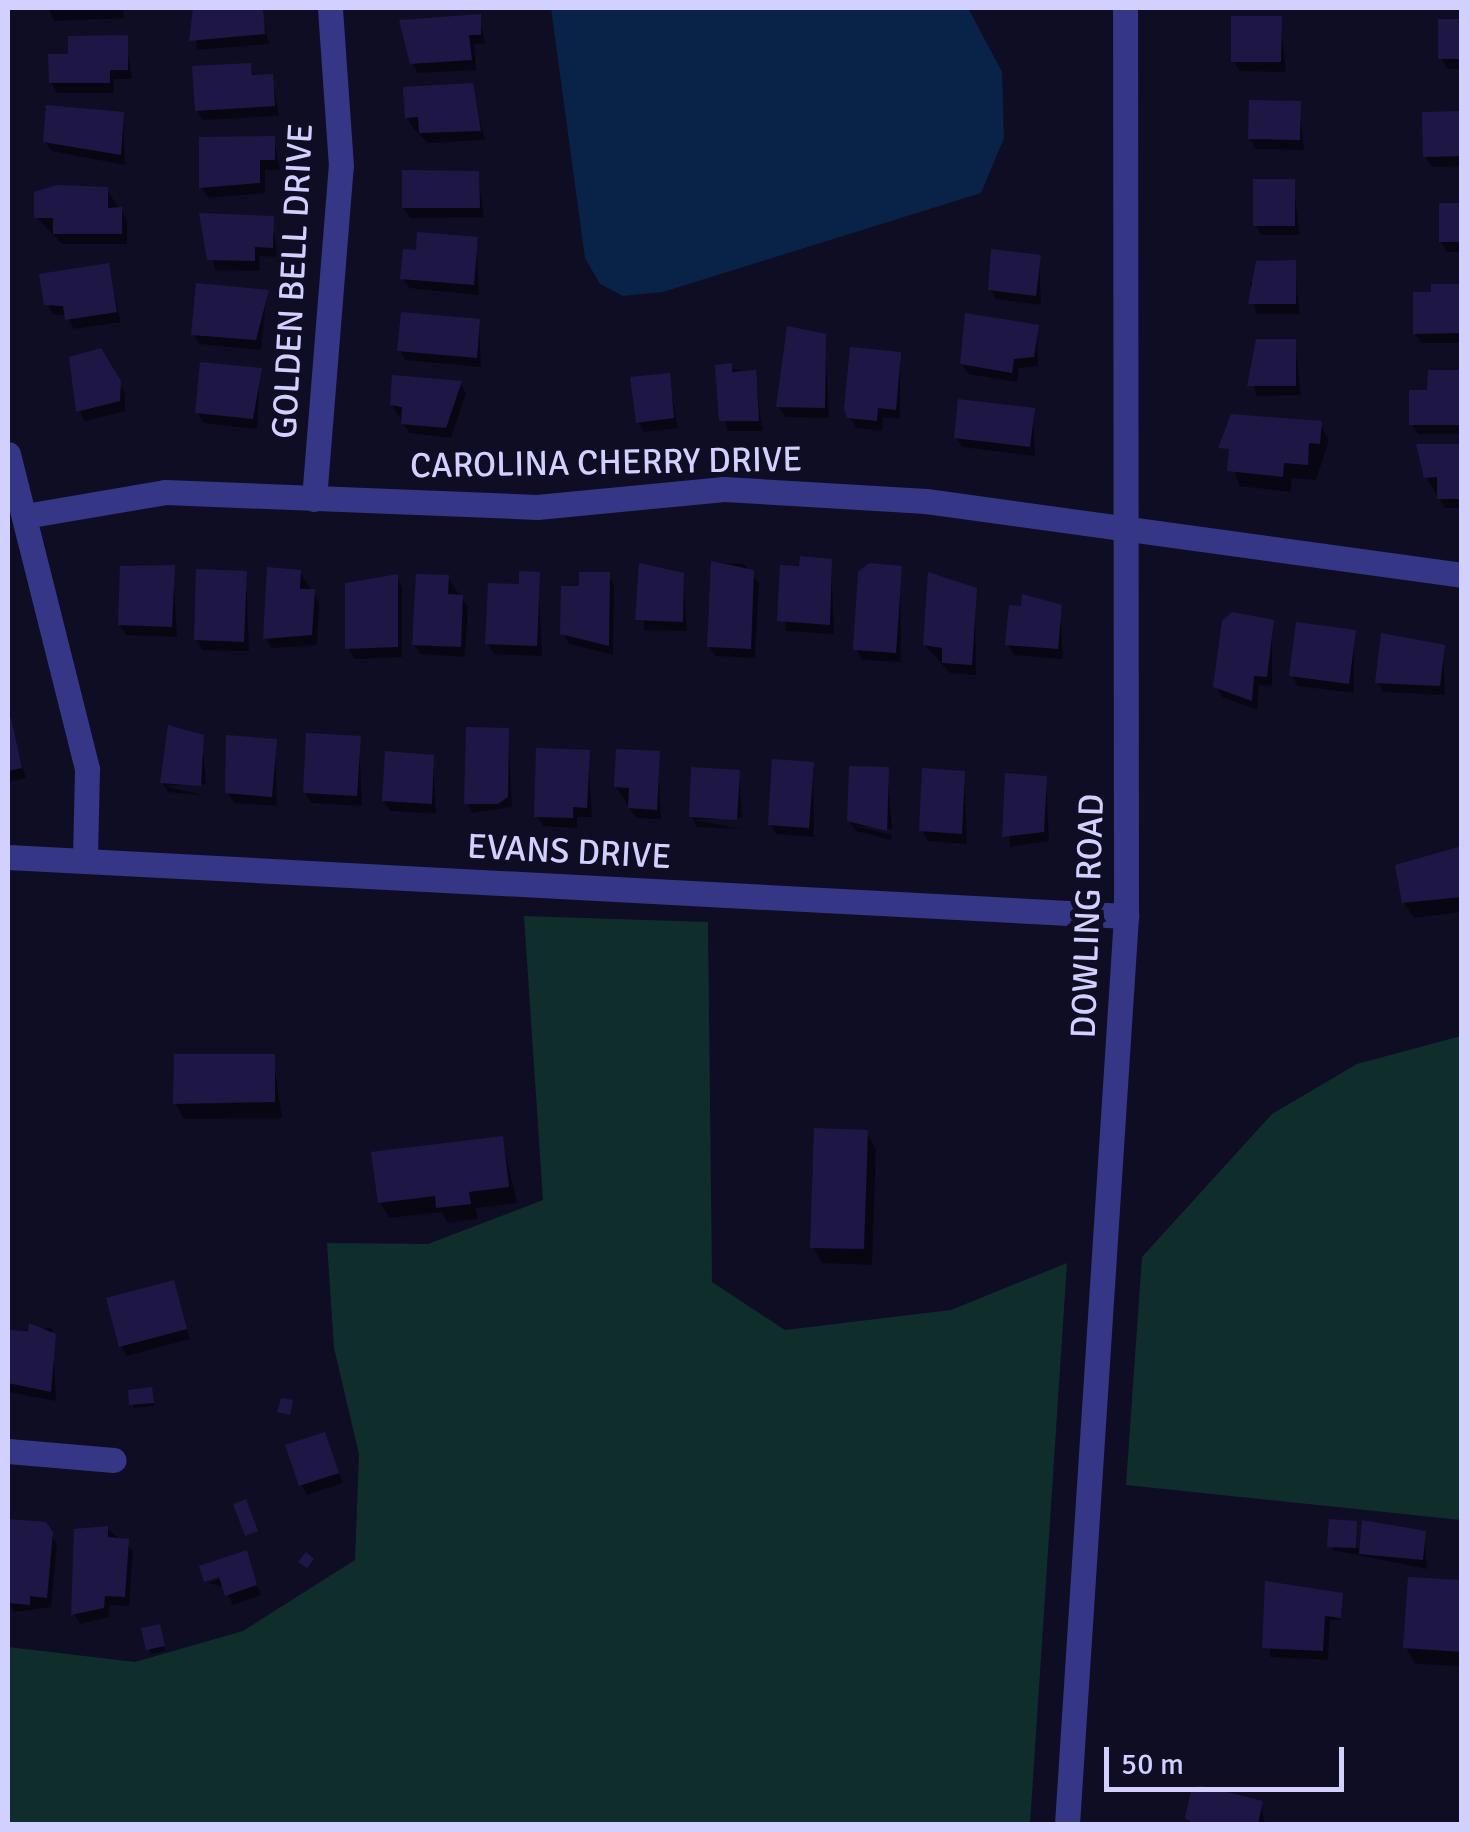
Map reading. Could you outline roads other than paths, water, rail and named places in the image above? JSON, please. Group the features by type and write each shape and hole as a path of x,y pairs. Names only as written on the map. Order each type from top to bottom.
{"street":[{"name":"GOLDEN BELL DRIVE","path":"314,499 341,166 330,8"},
{"name":"DOWLING ROAD","path":"1068,1824 1126,916 1125,8"},
{"path":"8,454 87,769 85,860"},
{"name":"CAROLINA CHERRY DRIVE","path":"25,516 165,492 538,507 724,489 926,500 1127,532 1462,574"},
{"name":"EVANS DRIVE","path":"8,857 1126,916"},
{"path":"8,1451 114,1460"}],"water":[{"path":"551,8 968,8 1002,72 1004,138 981,193 663,292 623,296 600,284 585,258"}]}
